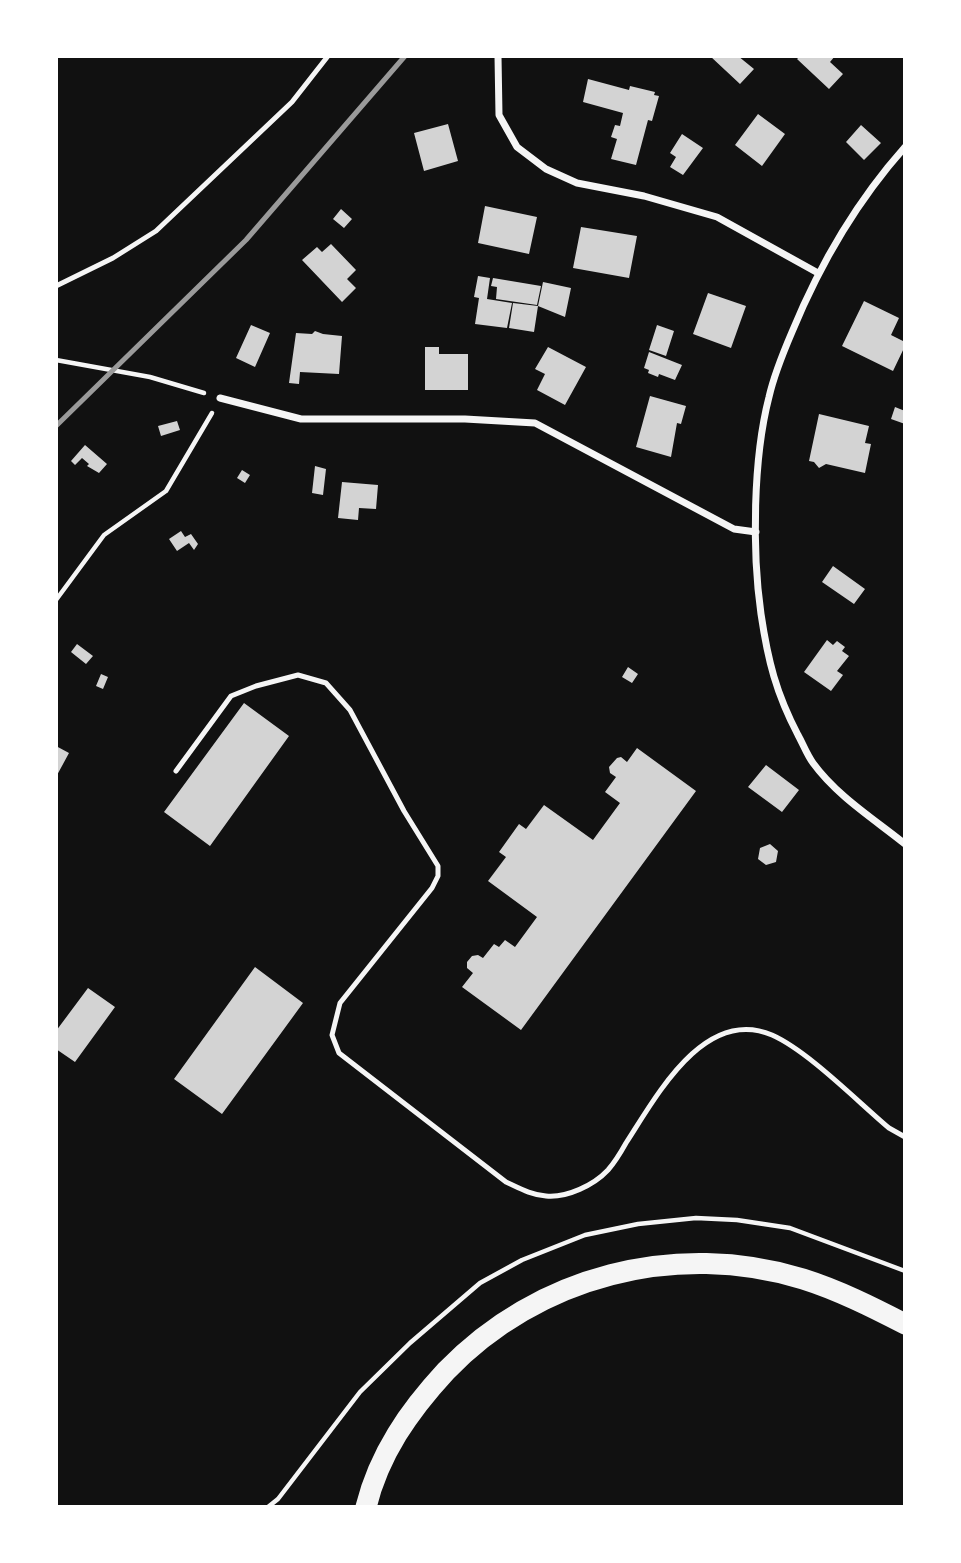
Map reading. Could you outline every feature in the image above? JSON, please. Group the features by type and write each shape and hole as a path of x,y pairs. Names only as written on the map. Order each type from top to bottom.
{"highway":[{"path":"366,1507 384,1456 407,1417 467,1350 499,1325 538,1301 577,1283 621,1271 664,1265 755,1268 802,1279 840,1293 905,1324"}],"street":[{"path":"498,56 499,115 517,147 546,169 577,183 644,196 717,217 818,273"},
{"path":"905,147 878,177 844,226 818,273 778,365 768,398 760,453 756,532 756,579 767,657 780,701 813,763 839,791 905,844"},
{"path":"220,398 301,419 475,419 535,423 734,529 756,532"}],"lane":[{"path":"56,286 113,258 156,231 292,102 328,56"},
{"path":"176,771 231,696 256,685 298,676 326,682 350,710 404,811 438,866 438,876 432,888 340,1003 332,1035 339,1053 368,1077 517,1188 546,1196 561,1195 595,1180 609,1170 661,1090 685,1062 706,1042 746,1029 771,1035 792,1047 889,1128 905,1137"}],"path":[{"path":"56,360 150,377 220,398 166,491 104,535 56,600"}],"building":[{"path":"710,56 738,56 754,69 740,84"},
{"path":"800,56 835,56 830,62 843,74 829,89 797,59"},
{"path":"588,79 629,90 630,86 655,92 654,95 659,96 652,121 648,120 636,165 611,159 617,139 611,137 615,125 620,126 623,113 583,102"},
{"path":"758,114 785,134 762,166 735,145"},
{"path":"448,124 458,161 424,171 414,133"},
{"path":"861,125 881,143 864,160 846,142"},
{"path":"682,134 703,148 683,175 670,167 676,157 670,153"},
{"path":"485,206 537,217 529,254 478,243"},
{"path":"341,209 352,219 344,228 333,219"},
{"path":"581,227 637,236 629,278 573,268"},
{"path":"331,244 356,270 347,279 356,288 342,302 302,260 317,247 322,252"},
{"path":"478,276 490,278 487,299 512,303 507,328 475,324 479,298 474,297"},
{"path":"493,278 541,286 537,305 496,299 497,287 491,286"},
{"path":"543,282 571,288 565,317 538,306"},
{"path":"708,293 746,306 731,348 693,334"},
{"path":"864,301 899,318 891,335 905,342 905,346 893,371 842,346"},
{"path":"513,303 538,306 534,332 509,328"},
{"path":"251,325 270,333 255,367 236,358"},
{"path":"657,325 674,331 666,356 649,350"},
{"path":"315,331 342,336 339,374 300,372 299,384 289,383 296,333 312,334"},
{"path":"425,347 439,347 439,354 468,354 468,390 425,390"},
{"path":"548,347 586,367 565,405 537,390 545,374 535,369"},
{"path":"649,352 682,365 675,380 648,373 649,370 644,368"},
{"path":"650,396 686,406 681,424 677,423 671,457 636,447"},
{"path":"895,407 905,411 905,424 891,419"},
{"path":"819,414 869,426 865,443 871,444 865,473 826,464 819,468 809,461"},
{"path":"177,421 180,430 161,436 158,426"},
{"path":"85,445 107,464 99,473 87,466 89,464 82,458 75,465 71,461"},
{"path":"315,466 326,469 323,495 312,493"},
{"path":"242,470 250,475 245,483 237,478"},
{"path":"342,482 378,485 376,509 359,508 358,520 338,518"},
{"path":"181,531 185,537 191,534 198,544 194,550 189,543 177,551 169,539"},
{"path":"833,566 865,589 854,604 822,582"},
{"path":"827,640 833,645 837,641 845,647 842,651 849,656 837,671 843,675 831,691 804,672"},
{"path":"77,644 93,656 86,664 71,652"},
{"path":"628,667 638,674 632,683 622,677"},
{"path":"101,674 108,677 103,689 96,686"},
{"path":"244,703 289,736 210,846 164,812"},
{"path":"56,746 69,753 56,777"},
{"path":"637,748 696,791 521,1030 462,987 473,973 467,968 467,962 472,956 483,958 494,944 499,947 505,940 515,947 537,917 488,881 506,857 499,852 519,824 526,829 544,805 593,840 620,803 605,792 616,777 610,773 609,767 617,758 621,757 627,762"},
{"path":"766,765 799,790 782,812 748,787"},
{"path":"770,844 778,851 776,862 766,865 758,859 760,848"},
{"path":"255,967 303,1003 222,1114 174,1079"},
{"path":"88,988 115,1007 75,1062 56,1049 56,1031"}],"railway":[{"path":"56,426 246,240 405,56"}]}
